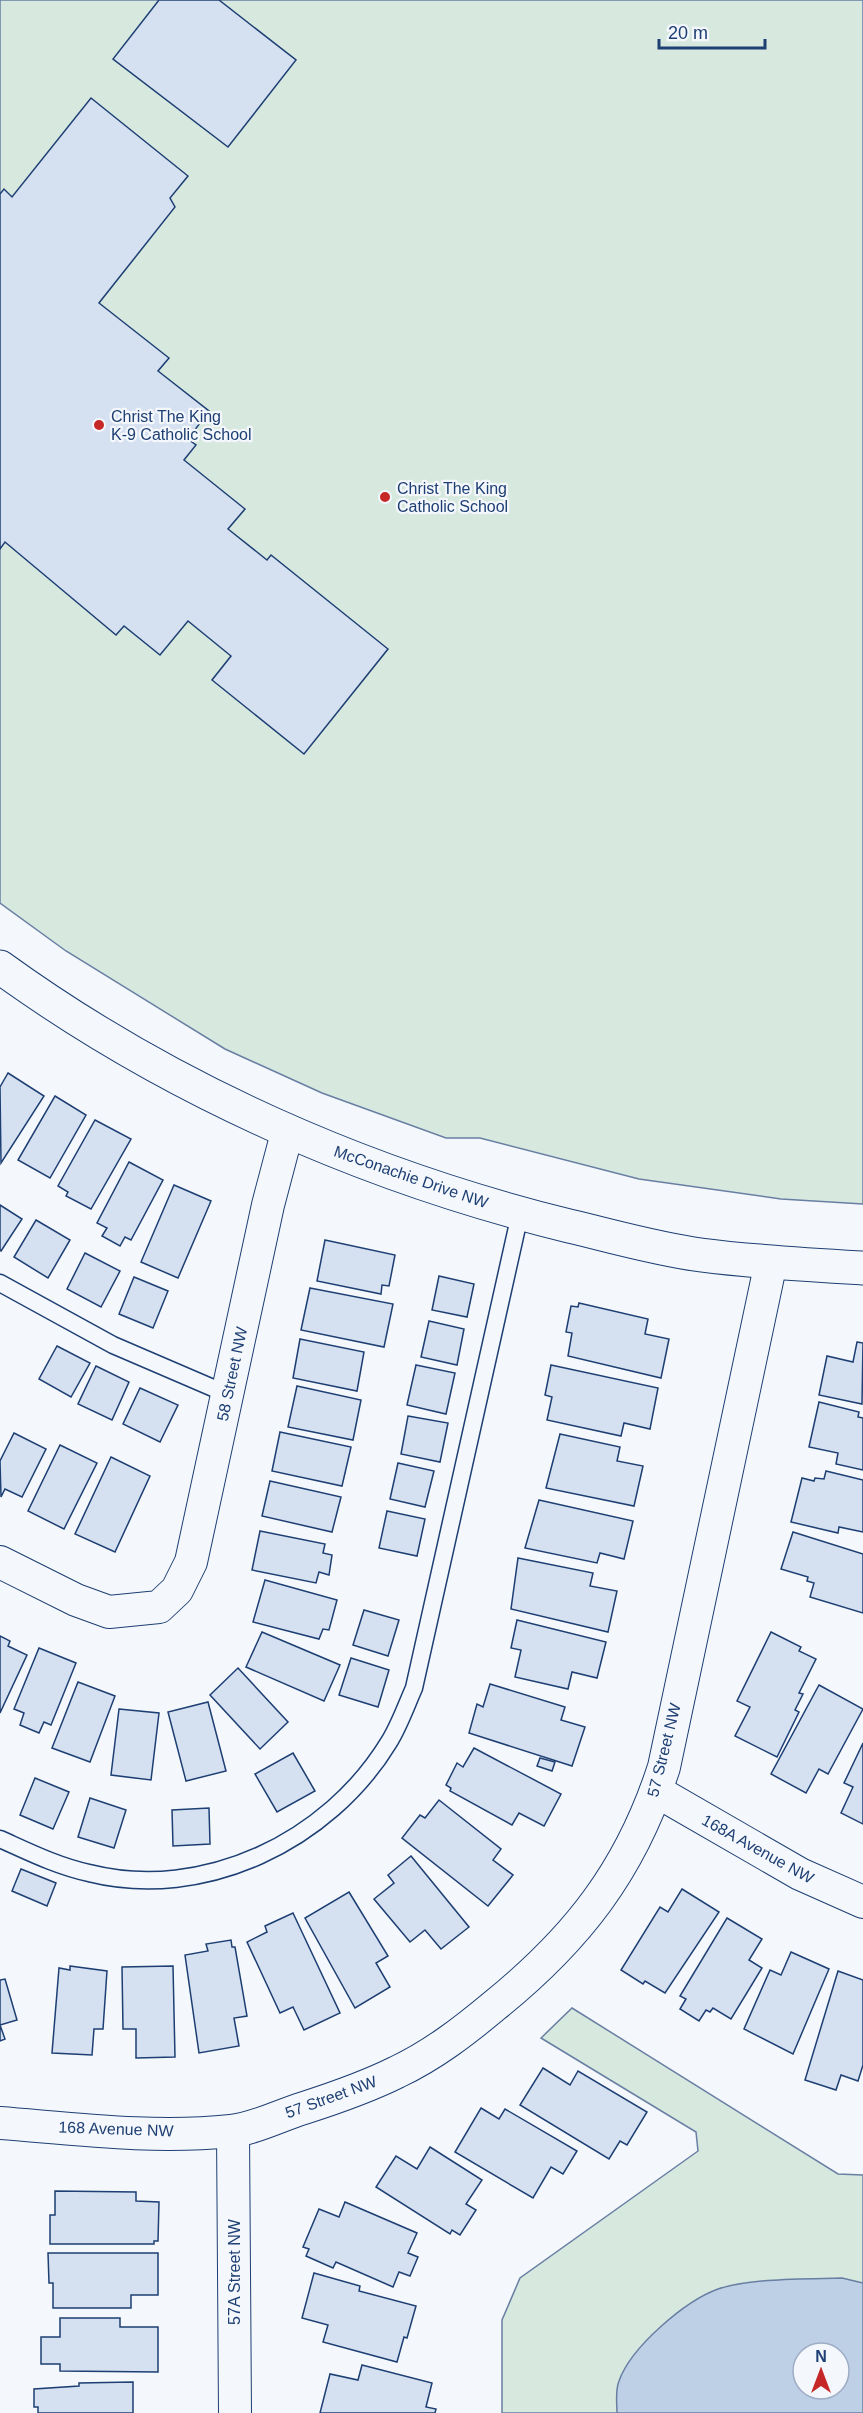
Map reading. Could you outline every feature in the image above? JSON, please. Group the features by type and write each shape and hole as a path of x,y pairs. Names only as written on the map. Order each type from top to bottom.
{"street":[{"name":"McConachie Drive NW","path":"0,967 47,1001 148,1060 287,1132 436,1189 520,1214 699,1254 771,1262 863,1268"},
{"name":"58 Street NW","path":"0,1562 76,1600 109,1612 159,1607 177,1590 191,1562 268,1205 287,1132"},
{"name":"57 Street NW","path":"233,2131 335,2098 398,2072 454,2039 544,1964 573,1934 621,1866 656,1791 664,1767 771,1262"},
{"name":"168A Avenue NW","path":"656,1791 790,1869 863,1902"},
{"name":"168 Avenue NW","path":"0,2123 130,2132 233,2131"},
{"name":"57A Street NW","path":"233,2131 235,2413"}],"lane":[{"path":"0,1839 48,1861 90,1874 127,1879 172,1878 214,1871 260,1857 297,1837 332,1810 358,1784 390,1742 414,1688 520,1214"},
{"path":"0,1283 113,1345 227,1394"}],"shaded area":[{"name":"Christ The King Catholic School","path":"0,0 863,0 863,1204 781,1199 639,1179 480,1138 446,1138 322,1093 225,1049 66,951 0,903"},
{"path":"572,2008 838,2174 863,2175 863,2413 502,2413 502,2320 520,2278 698,2151 696,2132 541,2038"}],"water":[{"path":"842,2278 863,2283 863,2413 617,2413 617,2389 625,2368 647,2340 675,2314 705,2295 731,2285 796,2279"}],"building":[{"path":"159,0 219,0 296,60 228,147 113,59"},
{"name":"Christ The King K-9 Catholic School","path":"91,98 188,176 170,198 175,207 99,303 169,358 158,371 209,411 188,439 196,445 184,460 245,509 228,529 267,560 271,555 388,649 304,754 212,680 231,656 188,621 160,655 124,626 116,635 5,542 0,549 0,194 4,189 12,197"},
{"path":"8,1073 44,1096 1,1163 0,1087"},
{"path":"55,1096 86,1115 50,1178 18,1160"},
{"path":"95,1120 131,1139 91,1209 66,1196 68,1192 58,1186"},
{"path":"129,1162 163,1180 131,1240 125,1237 120,1246 102,1236 107,1228 97,1223"},
{"path":"174,1185 211,1201 178,1278 141,1262"},
{"path":"0,1205 22,1219 1,1251 0,1250"},
{"path":"36,1220 70,1240 48,1278 14,1257"},
{"path":"325,1240 395,1255 389,1286 382,1285 381,1294 317,1281"},
{"path":"85,1253 120,1271 101,1307 67,1289"},
{"path":"439,1276 474,1284 467,1317 432,1310"},
{"path":"134,1277 168,1291 153,1328 119,1314"},
{"path":"310,1288 393,1304 384,1347 301,1330"},
{"path":"579,1303 648,1319 645,1334 669,1339 661,1378 568,1356 572,1333 566,1332 571,1306 578,1307"},
{"path":"429,1321 464,1329 457,1365 421,1357"},
{"path":"300,1339 364,1352 357,1391 293,1378"},
{"path":"857,1342 863,1343 862,1404 819,1395 827,1356 853,1362"},
{"path":"57,1346 90,1363 71,1397 39,1379"},
{"path":"416,1365 455,1373 446,1414 407,1405"},
{"path":"551,1365 658,1388 650,1429 624,1423 621,1436 547,1420 552,1397 545,1395"},
{"path":"96,1366 129,1382 112,1420 78,1404"},
{"path":"297,1386 361,1400 353,1440 288,1427"},
{"path":"140,1388 178,1405 160,1442 123,1424"},
{"path":"819,1402 859,1412 858,1417 863,1418 863,1470 836,1464 838,1453 809,1447"},
{"path":"408,1416 448,1423 440,1462 401,1454"},
{"path":"280,1432 351,1447 342,1486 272,1471"},
{"path":"14,1433 46,1449 22,1497 5,1489 1,1497 0,1461"},
{"path":"560,1434 620,1447 617,1461 643,1466 634,1506 546,1488"},
{"path":"60,1445 97,1463 64,1529 28,1511"},
{"path":"111,1457 150,1476 115,1552 75,1534"},
{"path":"398,1463 434,1471 425,1507 390,1499"},
{"path":"826,1471 863,1480 863,1532 839,1527 838,1533 791,1522 802,1478 814,1481 815,1478 824,1479"},
{"path":"270,1481 341,1497 332,1532 262,1516"},
{"path":"539,1500 633,1521 624,1559 600,1553 597,1563 525,1548"},
{"path":"387,1511 425,1519 417,1556 379,1548"},
{"path":"260,1531 325,1544 323,1553 332,1555 329,1575 319,1572 316,1583 252,1570"},
{"path":"793,1532 863,1554 863,1613 810,1597 814,1583 807,1581 808,1577 781,1569"},
{"path":"518,1558 593,1573 590,1586 617,1591 608,1632 511,1609"},
{"path":"265,1580 337,1600 329,1630 323,1629 319,1639 253,1622"},
{"path":"364,1610 399,1620 388,1656 353,1645"},
{"path":"517,1620 606,1642 597,1678 572,1672 568,1689 515,1677 521,1650 511,1648"},
{"path":"262,1632 340,1665 324,1701 246,1667"},
{"path":"771,1632 801,1647 799,1651 816,1659 799,1693 803,1694 795,1710 799,1712 777,1757 735,1736 750,1707 737,1701"},
{"path":"0,1636 10,1641 8,1646 27,1655 0,1713"},
{"path":"39,1648 76,1663 51,1725 44,1722 39,1733 20,1725 24,1713 14,1709"},
{"path":"351,1658 389,1670 378,1707 339,1695"},
{"path":"238,1668 288,1722 260,1749 210,1695"},
{"path":"78,1682 115,1696 90,1762 52,1748"},
{"path":"490,1684 565,1707 561,1720 585,1727 572,1766 469,1733 477,1704 483,1707"},
{"path":"819,1685 863,1709 828,1774 819,1769 806,1793 771,1774"},
{"path":"208,1702 226,1771 186,1781 168,1712"},
{"path":"119,1709 159,1713 151,1780 111,1775"},
{"path":"863,1743 863,1824 841,1813 853,1787 844,1783"},
{"path":"474,1748 561,1794 544,1826 519,1813 512,1825 450,1791 451,1788 446,1785 457,1763 463,1767"},
{"path":"293,1753 315,1791 277,1812 255,1774"},
{"path":"540,1758 555,1762 552,1771 537,1766"},
{"path":"35,1778 69,1792 53,1829 20,1815"},
{"path":"90,1798 126,1810 114,1848 78,1837"},
{"path":"439,1800 501,1849 493,1860 513,1875 488,1906 402,1838 420,1815 425,1818"},
{"path":"209,1808 210,1844 173,1846 172,1810"},
{"path":"411,1856 469,1927 441,1949 425,1930 410,1942 374,1899 394,1883 388,1875"},
{"path":"21,1869 56,1883 47,1906 12,1891"},
{"path":"682,1889 719,1912 665,1993 645,1981 643,1984 621,1970 660,1907 668,1912"},
{"path":"349,1892 388,1956 376,1963 390,1987 355,2008 305,1918"},
{"path":"293,1913 340,2013 304,2030 293,2007 280,2013 247,1942 267,1932 265,1926"},
{"path":"727,1918 762,1939 749,1960 762,1968 731,2019 713,2008 710,2012 706,2010 699,2021 680,2009 686,1999 680,1996"},
{"path":"231,1940 232,1947 235,1947 247,2016 234,2018 239,2046 199,2053 185,1955 208,1951 206,1944"},
{"path":"791,1952 829,1969 793,2054 744,2029 770,1970 781,1975"},
{"path":"70,1966 107,1971 103,2029 94,2029 92,2055 52,2053 59,1968 70,1970"},
{"path":"173,1966 175,2057 136,2058 136,2029 123,2029 122,1967"},
{"path":"838,1971 863,1980 863,2065 858,2081 841,2075 836,2090 805,2080"},
{"path":"5,1979 17,2020 0,2025 0,1980"},
{"path":"0,2025 5,2039 0,2041"},
{"path":"543,2068 570,2085 578,2071 647,2112 627,2145 620,2141 609,2159 520,2105"},
{"path":"481,2108 499,2119 505,2109 577,2151 563,2174 551,2167 533,2198 455,2152"},
{"path":"430,2147 482,2180 466,2204 476,2210 460,2235 452,2230 450,2234 376,2187 396,2156 417,2169"},
{"path":"55,2191 136,2192 136,2201 159,2202 158,2241 154,2241 154,2244 50,2244 50,2215 55,2215"},
{"path":"345,2202 417,2233 408,2253 418,2257 410,2276 399,2272 393,2287 336,2262 333,2268 306,2256 309,2249 303,2247 319,2209 339,2217"},
{"path":"48,2253 158,2253 158,2295 131,2295 131,2308 53,2308 53,2283 49,2283"},
{"path":"314,2273 360,2286 359,2291 416,2306 397,2362 323,2342 328,2325 302,2318"},
{"path":"60,2318 120,2318 120,2327 158,2327 158,2372 60,2371 60,2364 41,2364 41,2337 60,2337"},
{"path":"362,2365 432,2383 426,2407 436,2409 435,2413 320,2413 330,2374 358,2380"},
{"path":"133,2382 133,2413 38,2413 38,2407 34,2407 34,2389 79,2386 79,2383"}],"place":[{"name":"Christ The King K-9 Catholic School","path":"99,425"},
{"name":"Christ The King Catholic School","path":"385,497"}]}
